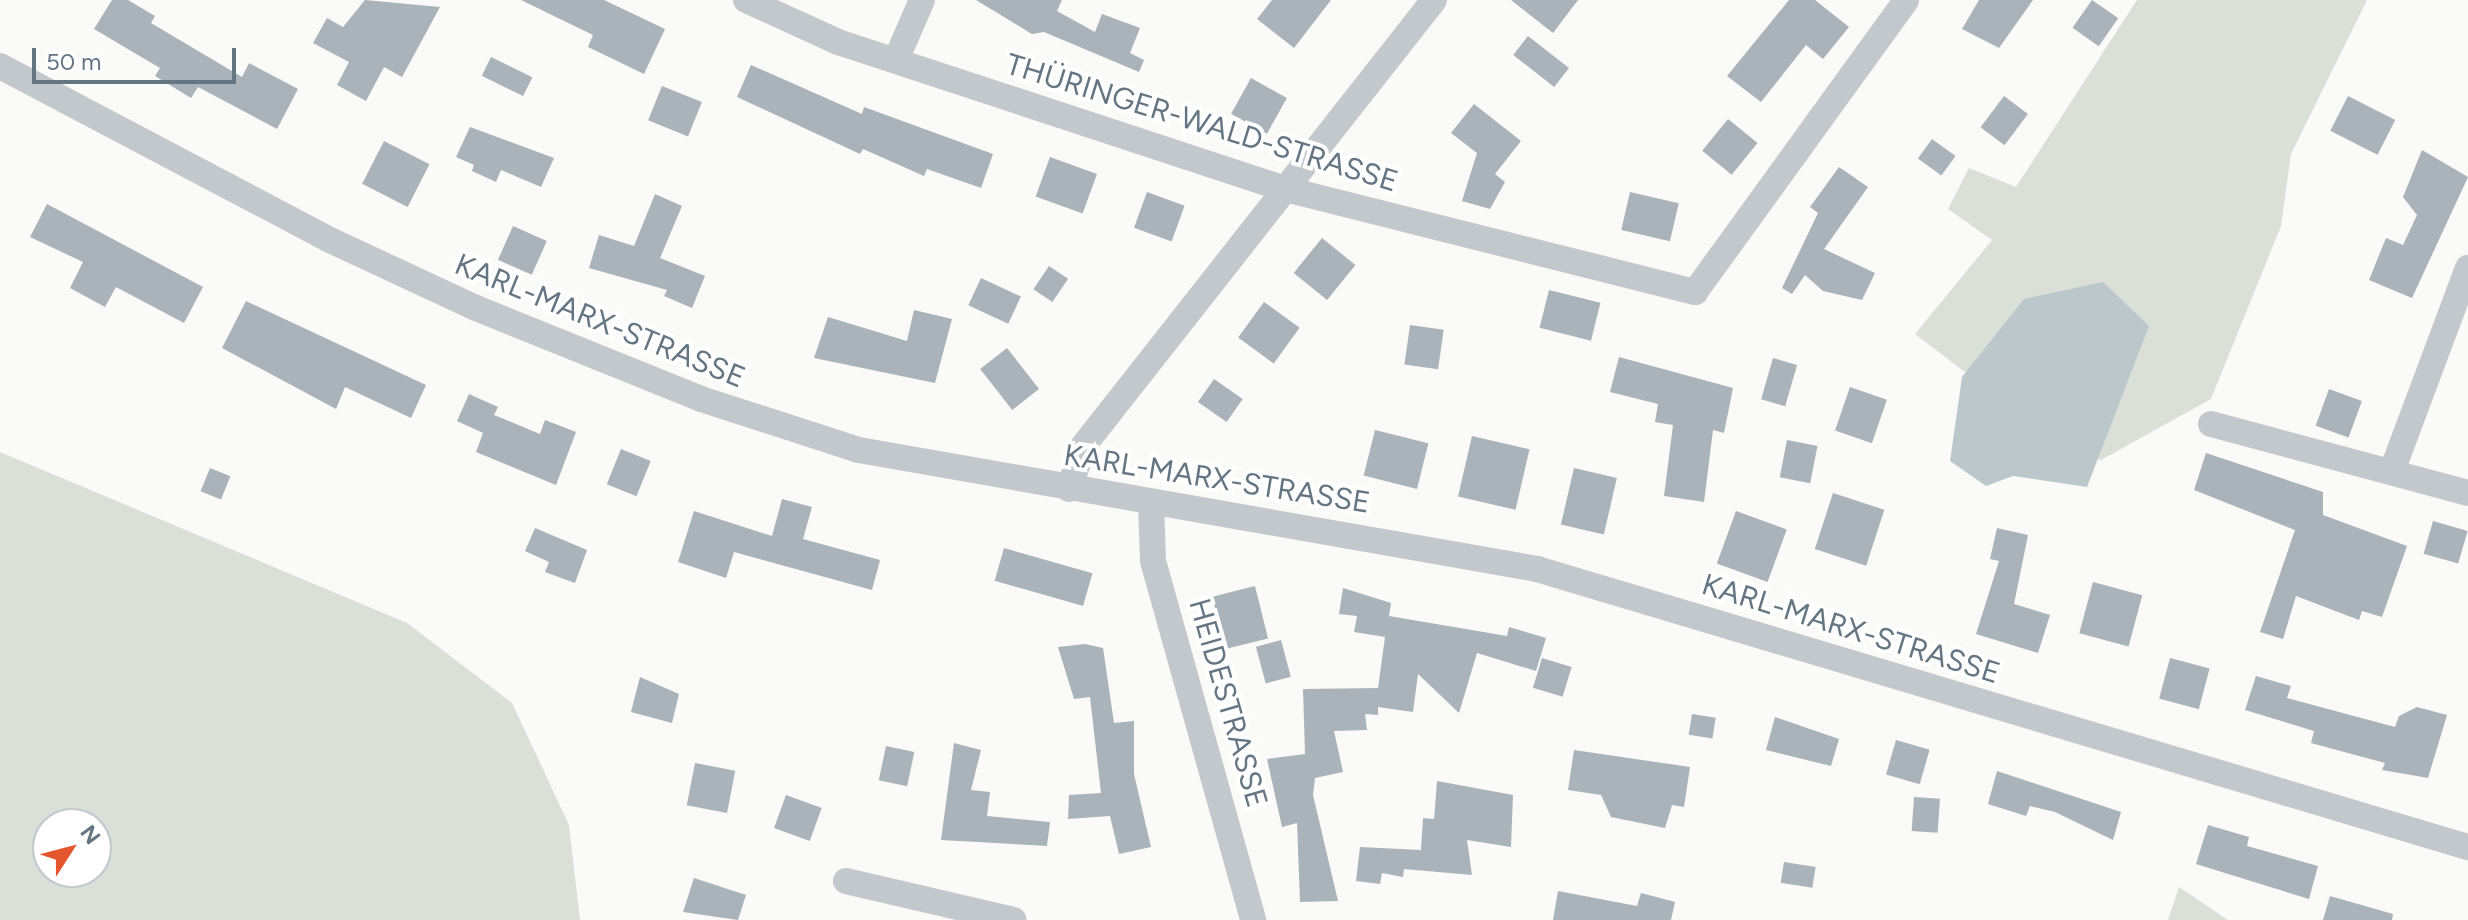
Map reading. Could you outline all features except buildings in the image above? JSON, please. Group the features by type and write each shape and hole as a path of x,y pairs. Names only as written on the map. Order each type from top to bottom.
{"street":[{"name":"THÜRINGER-WALD-STRASSE","path":"746,0 896,60 1285,189 1695,292 1906,0"},
{"path":"896,60 922,0"},
{"path":"1069,489 1084,445 1434,0"},
{"name":"KARL-MARX-STRASSE","path":"0,66 330,240 559,344 859,450 1151,503 1395,538 1537,569 2468,847"},
{"path":"2392,471 2468,268"},
{"path":"2211,424 2468,493"},
{"name":"HEIDESTRASSE","path":"1151,503 1153,561 1253,920"},
{"path":"846,881 1014,920"}],"shaded area":[{"path":"2137,0 2367,0 2291,154 2281,226 2211,399 2101,460 2070,452 1915,334 1992,240 1948,209 1969,168 2016,187"},
{"path":"2103,282 2149,326 2087,487 2013,476 1986,486 1950,461 1962,377 2024,299"},
{"path":"0,452 407,623 512,703 569,825 580,920 0,920"},
{"path":"2179,887 2228,920 2168,920"}]}
